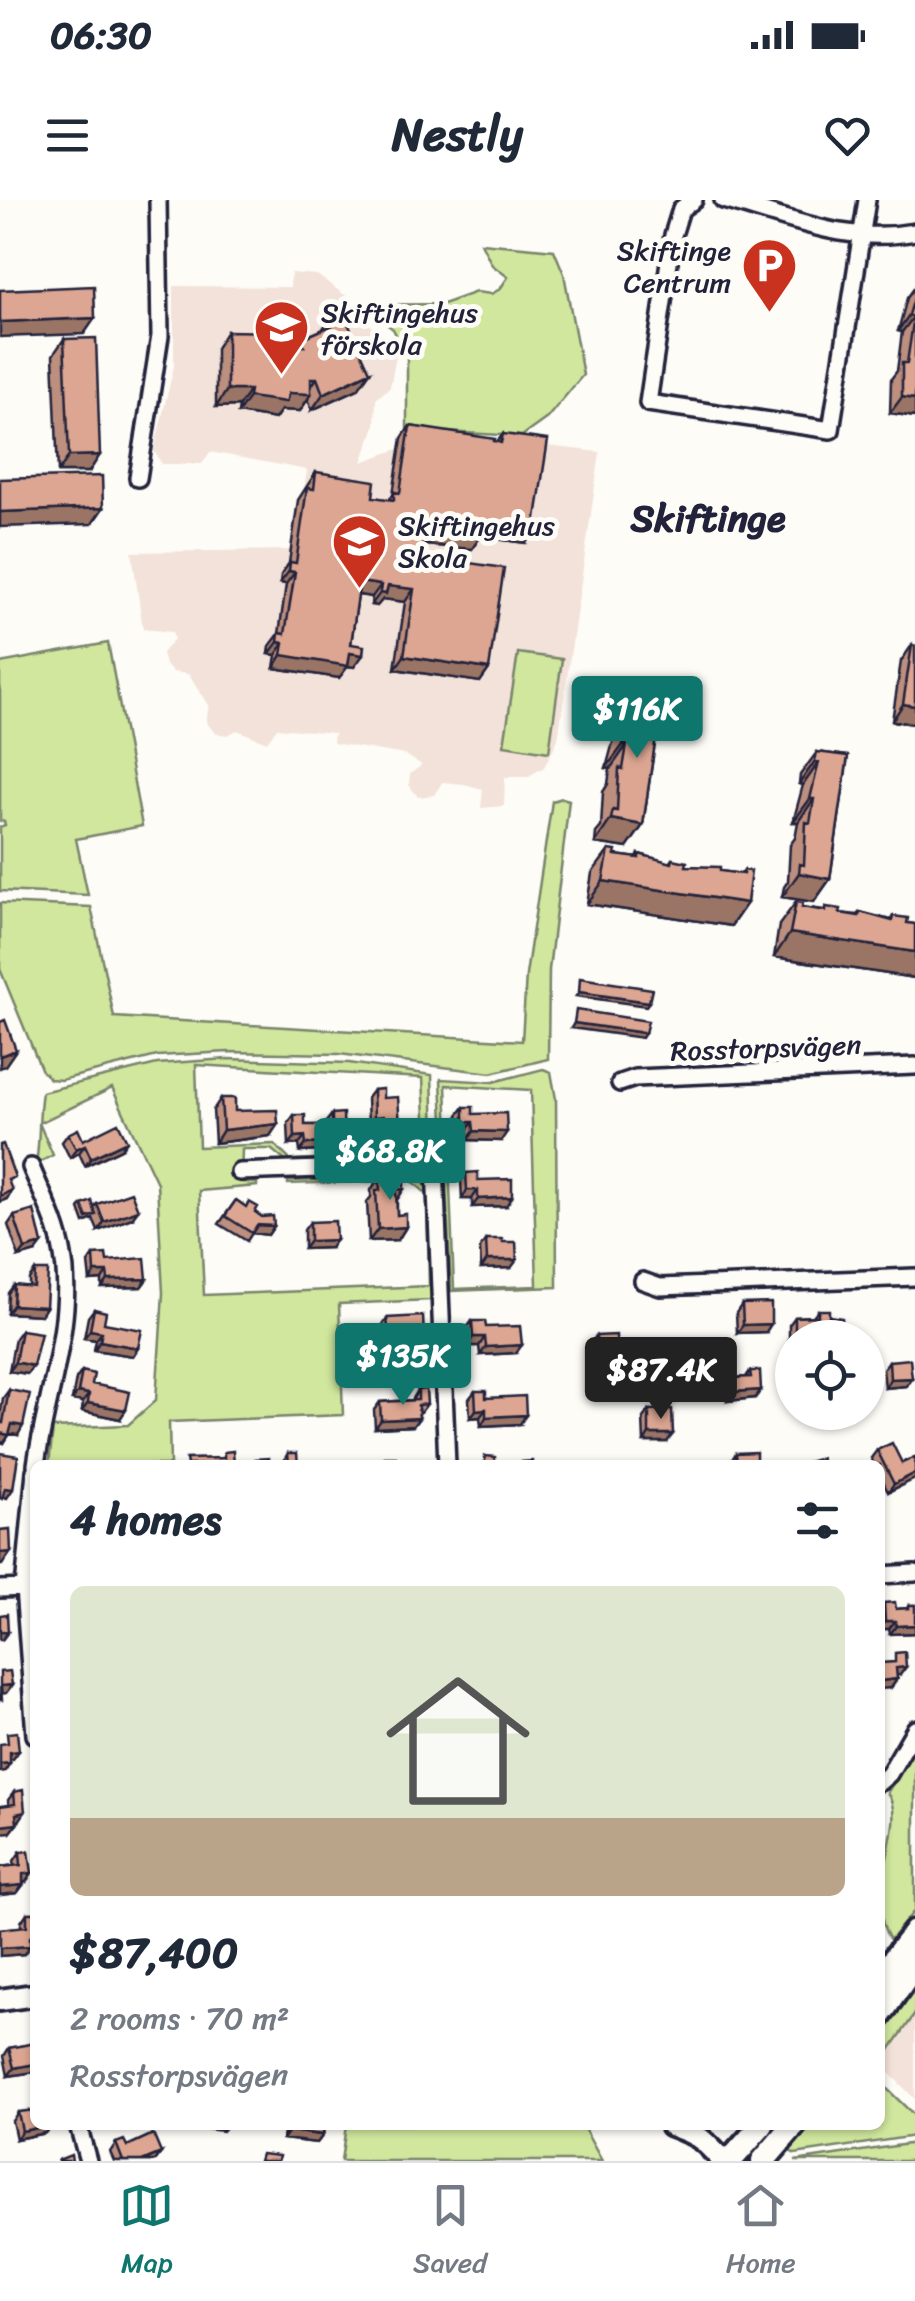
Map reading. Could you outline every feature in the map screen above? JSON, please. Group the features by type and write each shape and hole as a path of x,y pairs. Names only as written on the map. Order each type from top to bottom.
{"main road":[{"path":"885,1971 915,1932"},
{"path":"885,2008 915,1964"},
{"path":"724,2161 757,2130"},
{"path":"763,2161 790,2130"}],"street":[{"path":"138,478 160,336 158,200"},
{"path":"694,200 681,208 673,235 648,403 831,430 867,200"},
{"path":"723,200 830,232 915,232"},
{"name":"Rosstorpsvägen","path":"620,1083 635,1078 686,1075 915,1066"},
{"path":"239,1172 435,1166 447,1460"},
{"path":"30,1167 57,1227 66,1298 37,1460"},
{"path":"643,1280 660,1287 915,1277"},
{"path":"30,1528 24,1588 30,1668"},
{"path":"885,1575 915,1574"},
{"path":"0,1588 24,1588"},
{"path":"885,1777 915,1729"},
{"path":"0,2000 30,1996"},
{"path":"79,2130 88,2161"},
{"path":"675,2130 688,2146 724,2161"}],"shaded area":[{"name":"Skiftingehus Skola","path":"291,273 317,275 346,296 396,356 390,387 376,399 375,426 362,462 404,447 406,436 489,446 502,441 600,452 558,739 544,767 527,777 505,777 504,806 481,808 483,789 464,784 442,782 435,795 418,797 409,785 410,774 422,765 405,755 333,743 334,733 277,728 267,742 237,730 228,735 215,733 206,722 209,705 188,674 173,672 165,665 162,653 174,639 172,632 143,629 132,552 295,550 307,470 210,452 202,464 162,464 154,451 174,366 174,286 290,287"},
{"path":"915,2014 915,2099 885,2069 885,2057"}],"green space":[{"path":"481,243 554,250 564,274 583,375 547,418 522,436 407,430 407,356 393,329 362,305 443,304 476,292 491,294 508,277 492,265"},
{"path":"108,643 142,826 76,839 88,895 0,891 0,827 5,825 0,821 0,663"},
{"path":"518,653 562,659 549,752 504,745"},
{"path":"569,800 549,970 548,1059 491,1073 339,1054 228,1052 157,1056 61,1080 50,1079 42,1071 0,969 0,903 91,907 114,1017 522,1041 526,975 552,801"},
{"path":"227,1059 349,1063 432,1075 434,1136 425,1144 421,1141 426,1136 423,1078 196,1065 199,1147 274,1144 290,1160 409,1155 415,1148 419,1150 412,1158 289,1164 271,1149 242,1149 241,1182 257,1186 199,1191 204,1295 429,1286 427,1194 411,1180 288,1181 411,1177 424,1183 429,1192 433,1292 430,1300 339,1304 343,1415 169,1422 170,1460 50,1460 53,1428 128,1425 156,1400 163,1293 157,1183 112,1088 39,1123 42,1092 157,1064"},
{"path":"543,1069 551,1072 556,1099 557,1287 451,1291 441,1079 493,1082","holes":["446,1085 531,1090 537,1286 454,1289"]},
{"path":"39,1123 53,1155 36,1164 38,1146"},
{"path":"915,1749 915,1910 890,1940 885,1929 885,1866 893,1806 887,1793"},
{"path":"915,1976 915,2014 885,2057 885,2033"},
{"path":"885,2087 915,2116 915,2136 795,2154 790,2151 790,2142 801,2130 885,2130"},
{"path":"345,2130 585,2130 602,2161 341,2161"},
{"path":"915,2143 915,2161 795,2161"}],"building":[{"path":"94,286 95,318 0,322 0,290"},
{"path":"915,295 915,399 902,397 902,363 907,363 914,316 909,315"},
{"path":"342,310 370,372 323,394 317,378 311,378 311,394 289,393 286,402 249,397 250,390 227,390 227,331 275,332 282,344 304,346 301,339 338,323 333,314"},
{"path":"96,338 100,455 69,456 64,339"},
{"path":"410,426 501,443 503,434 548,440 534,531 482,523 480,537 425,532 421,556 504,568 489,669 404,656 414,589 388,586 386,594 380,593 381,585 360,582 351,644 364,646 363,655 350,653 348,666 282,655 284,643 278,642 279,633 285,634 295,572 289,571 290,562 296,563 307,488 314,489 316,472 375,481 373,497 394,500 394,492 400,493"},
{"path":"102,476 103,508 0,512 0,479"},
{"path":"912,645 915,646 915,706 903,704"},
{"path":"630,698 661,702 643,825 611,819 613,810 617,811 619,768 623,769 627,745 623,745 632,708 628,707"},
{"path":"817,752 848,756 830,879 799,873 800,864 804,865 806,822 810,823 814,799 810,799 819,762 815,761"},
{"path":"609,850 616,851 615,855 639,858 639,854 672,863 673,859 687,862 686,866 720,867 720,871 743,874 744,870 751,871 747,903 603,881"},
{"path":"796,902 803,903 802,907 841,909 840,913 859,916 860,912 892,921 893,916 908,918 907,923 915,924 915,952 790,933"},
{"path":"580,978 652,989 649,1002 579,992"},
{"path":"576,1010 648,1021 645,1033 574,1023"},
{"path":"5,1020 16,1050 0,1056 0,1022"},
{"path":"383,1089 383,1098 398,1097 400,1126 406,1125 406,1137 389,1138 383,1116 374,1117 373,1090"},
{"path":"221,1098 235,1098 235,1111 277,1110 278,1124 223,1130"},
{"path":"464,1107 473,1107 473,1114 506,1113 507,1132 474,1131 473,1122 464,1122"},
{"path":"343,1113 344,1142 306,1144 305,1136 295,1137 294,1115 305,1115 305,1125 332,1125 332,1114"},
{"path":"118,1123 127,1141 91,1158 85,1145 76,1149 68,1134 78,1129 83,1140"},
{"path":"3,1144 15,1177 8,1180 12,1190 0,1196 0,1145"},
{"path":"478,1172 478,1180 512,1179 512,1197 478,1199 478,1190 467,1190 466,1173"},
{"path":"404,1176 404,1189 396,1190 397,1215 406,1214 406,1227 378,1229 379,1177"},
{"path":"131,1192 138,1210 104,1222 97,1204"},
{"path":"236,1200 246,1207 249,1202 258,1207 255,1212 262,1217 273,1216 274,1226 257,1225 252,1233 225,1216"},
{"path":"92,1201 96,1215 87,1218 82,1205"},
{"path":"34,1210 42,1244 25,1249 14,1216"},
{"path":"335,1221 336,1240 310,1241 310,1222"},
{"path":"486,1239 516,1242 517,1260 487,1260"},
{"path":"106,1254 107,1261 145,1258 147,1279 108,1280 107,1272 95,1272 94,1255"},
{"path":"35,1271 48,1271 46,1307 13,1305 14,1285 34,1287"},
{"path":"771,1303 771,1324 743,1325 742,1304"},
{"path":"94,1309 106,1312 104,1323 142,1330 138,1348 100,1341 102,1332 90,1330"},
{"path":"818,1310 829,1310 829,1316 842,1320 795,1320 818,1316"},
{"path":"423,1316 424,1336 416,1336 416,1357 399,1357 398,1338 389,1338 387,1318"},
{"path":"472,1321 485,1321 486,1327 520,1326 522,1345 486,1347 485,1337 473,1337"},
{"path":"21,1330 41,1333 33,1366 15,1362"},
{"path":"616,1335 617,1367 598,1368 596,1336"},
{"path":"668,1344 669,1364 652,1364 652,1345"},
{"path":"910,1359 912,1378 890,1379 889,1361"},
{"path":"82,1371 94,1374 92,1384 130,1392 126,1410 88,1403 89,1394 78,1392"},
{"path":"750,1371 760,1371 761,1390 733,1392 732,1378 751,1377"},
{"path":"426,1389 427,1404 418,1405 419,1418 381,1420 380,1402 418,1400 418,1390"},
{"path":"9,1390 30,1394 23,1426 12,1424 9,1435 0,1433 0,1422 3,1423"},
{"path":"475,1391 486,1391 486,1398 525,1396 526,1415 486,1417 486,1409 476,1410"},
{"path":"672,1409 673,1434 649,1434 649,1410"},
{"path":"892,1443 902,1463 915,1457 915,1473 894,1484 877,1450"},
{"path":"233,1451 234,1460 186,1460 224,1458 224,1452"},
{"path":"756,1452 756,1460 737,1460 736,1453"},
{"path":"0,1453 18,1456 13,1489 5,1488 2,1499 0,1498"},
{"path":"288,1453 297,1453 298,1460 289,1460"},
{"path":"10,1529 11,1552 0,1553 0,1530"},
{"path":"895,1602 896,1609 915,1605 915,1625 896,1626 895,1621 885,1621 885,1603"},
{"path":"7,1614 8,1632 0,1632 0,1615"},
{"path":"905,1652 906,1667 896,1668 897,1679 885,1680 885,1663 895,1662 895,1653"},
{"path":"10,1671 12,1685 1,1686 0,1700 0,1672"},
{"path":"17,1732 19,1751 10,1752 10,1763 0,1764 0,1744 8,1743 7,1733"},
{"path":"23,1790 25,1812 16,1814 17,1824 0,1826 0,1806 15,1804 14,1792"},
{"path":"29,1851 30,1873 23,1874 23,1885 0,1887 0,1867 21,1865 20,1852"},
{"path":"30,1913 30,1946 0,1948 0,1929 27,1926"},
{"path":"30,2044 30,2065 14,2068 9,2048"},
{"path":"30,2111 30,2129 22,2131 18,2112"},
{"path":"289,2130 324,2130 323,2135"},
{"path":"153,2134 161,2153 142,2161 123,2161 116,2143 124,2140 127,2146"},
{"path":"261,2154 279,2156 278,2161 259,2161"}],"place":[{"name":"Skiftinge Centrum","path":"770,315"},
{"name":"Skiftingehus förskola","path":"282,377"},
{"name":"Skiftingehus Skola","path":"359,590"}],"district":[{"name":"Skiftinge","path":"708,518"}]}
